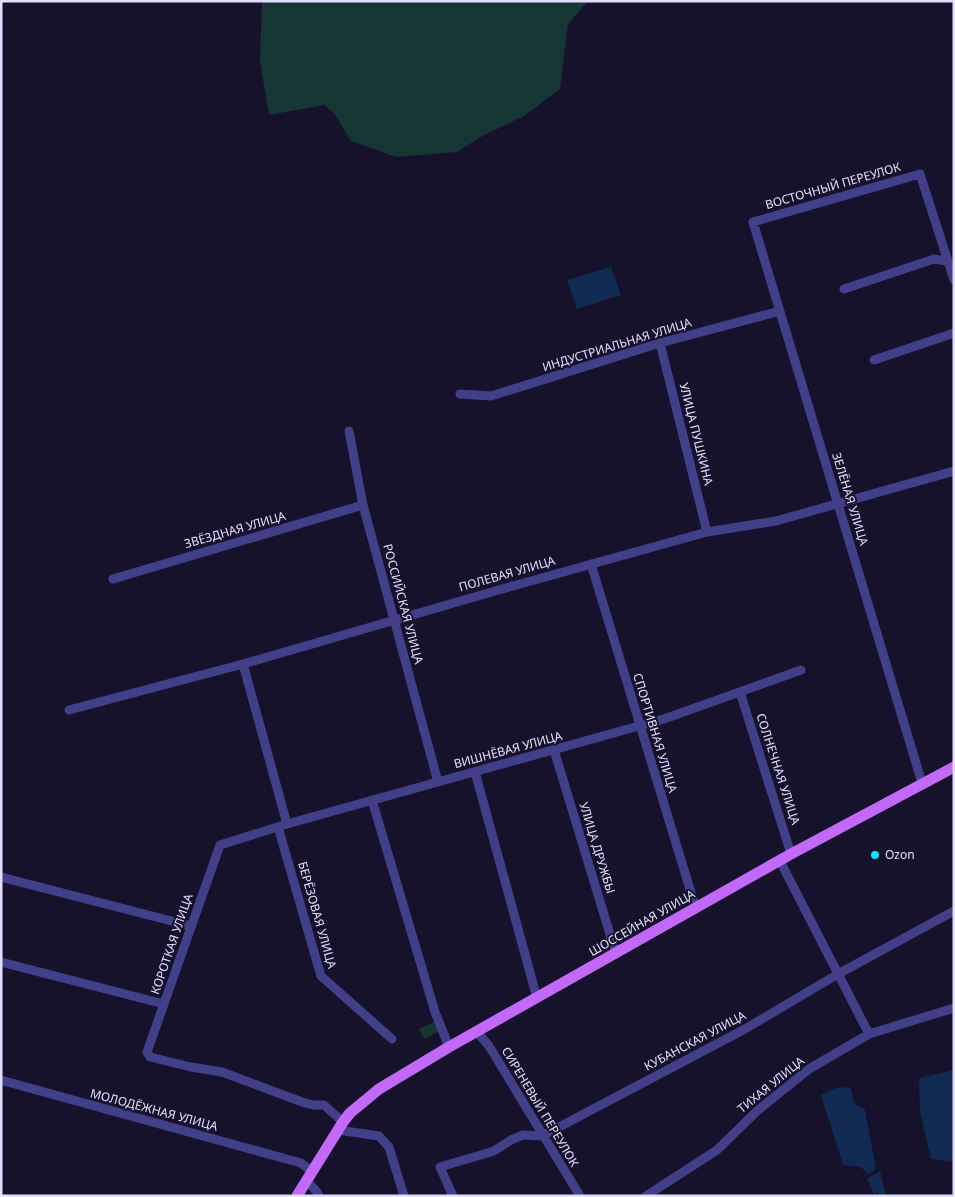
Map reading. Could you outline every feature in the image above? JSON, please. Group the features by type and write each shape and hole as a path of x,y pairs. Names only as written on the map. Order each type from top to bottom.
{"main road":[{"name":"ШОССЕЙНАЯ УЛИЦА","path":"297,1196 344,1122 379,1089 449,1047 791,854 954,767"}],"street":[{"name":"ВОСТОЧНЫЙ ПЕРЕУЛОК","path":"753,222 920,174 946,260"},
{"name":"ЗЕЛЁНАЯ УЛИЦА","path":"753,222 922,783"},
{"path":"844,289 934,260 946,260 954,280"},
{"name":"ИНДУСТРИАЛЬНАЯ УЛИЦА","path":"460,394 491,396 660,343 780,311"},
{"path":"874,360 954,333"},
{"name":"УЛИЦА ПУШКИНА","path":"660,343 707,532"},
{"name":"РОССИЙСКАЯ УЛИЦА","path":"349,431 364,505 438,782"},
{"name":"ПОЛЕВАЯ УЛИЦА","path":"69,710 244,664 707,532 776,521 954,471"},
{"name":"ЗВЁЗДНАЯ УЛИЦА","path":"113,579 364,505"},
{"name":"СПОРТИВНАЯ УЛИЦА","path":"591,564 696,908"},
{"name":"БЕРЁЗОВАЯ УЛИЦА","path":"244,664 282,825 321,976 392,1039"},
{"name":"ВИШНЁВАЯ УЛИЦА","path":"220,844 282,825 640,727 801,670"},
{"name":"СОЛНЕЧНАЯ УЛИЦА","path":"740,692 791,854"},
{"name":"УЛИЦА ДРУЖБЫ","path":"554,750 616,954"},
{"path":"475,772 537,998"},
{"path":"372,800 435,1012 449,1047"},
{"name":"КОРОТКАЯ УЛИЦА","path":"220,844 147,1052 150,1057 222,1072 308,1104 324,1105 344,1122"},
{"path":"780,861 869,1034"},
{"path":"1,877 191,926"},
{"name":"КУБАНСКАЯ УЛИЦА","path":"453,1196 440,1167 494,1151 523,1135 542,1136 745,1029 838,974 954,910"},
{"path":"1,962 164,1004"},
{"name":"ТИХАЯ УЛИЦА","path":"646,1196 717,1150 757,1111 809,1069 869,1034 954,1008"},
{"name":"СИРЕНЕВЫЙ ПЕРЕУЛОК","path":"477,1032 489,1046 580,1196"},
{"name":"МОЛОДЁЖНАЯ УЛИЦА","path":"1,1080 301,1163 309,1176"},
{"path":"344,1122 379,1136 390,1147 404,1196"},
{"path":"309,1176 318,1196"}],"green space":[{"path":"262,1 588,1 568,24 560,89 524,116 484,135 457,152 396,157 351,141 334,113 324,105 269,115 260,62"},
{"path":"434,1022 439,1031 424,1039 419,1029"}],"water":[{"path":"611,267 621,295 577,309 567,280"},
{"path":"954,1070 954,1162 931,1159 920,1111 919,1078"},
{"path":"850,1087 855,1104 865,1110 876,1169 868,1174 861,1167 843,1165 821,1095 836,1088"},
{"path":"880,1171 886,1196 879,1196 878,1192 874,1194 867,1179"}],"place":[{"name":"Ozon","path":"875,855"}]}
